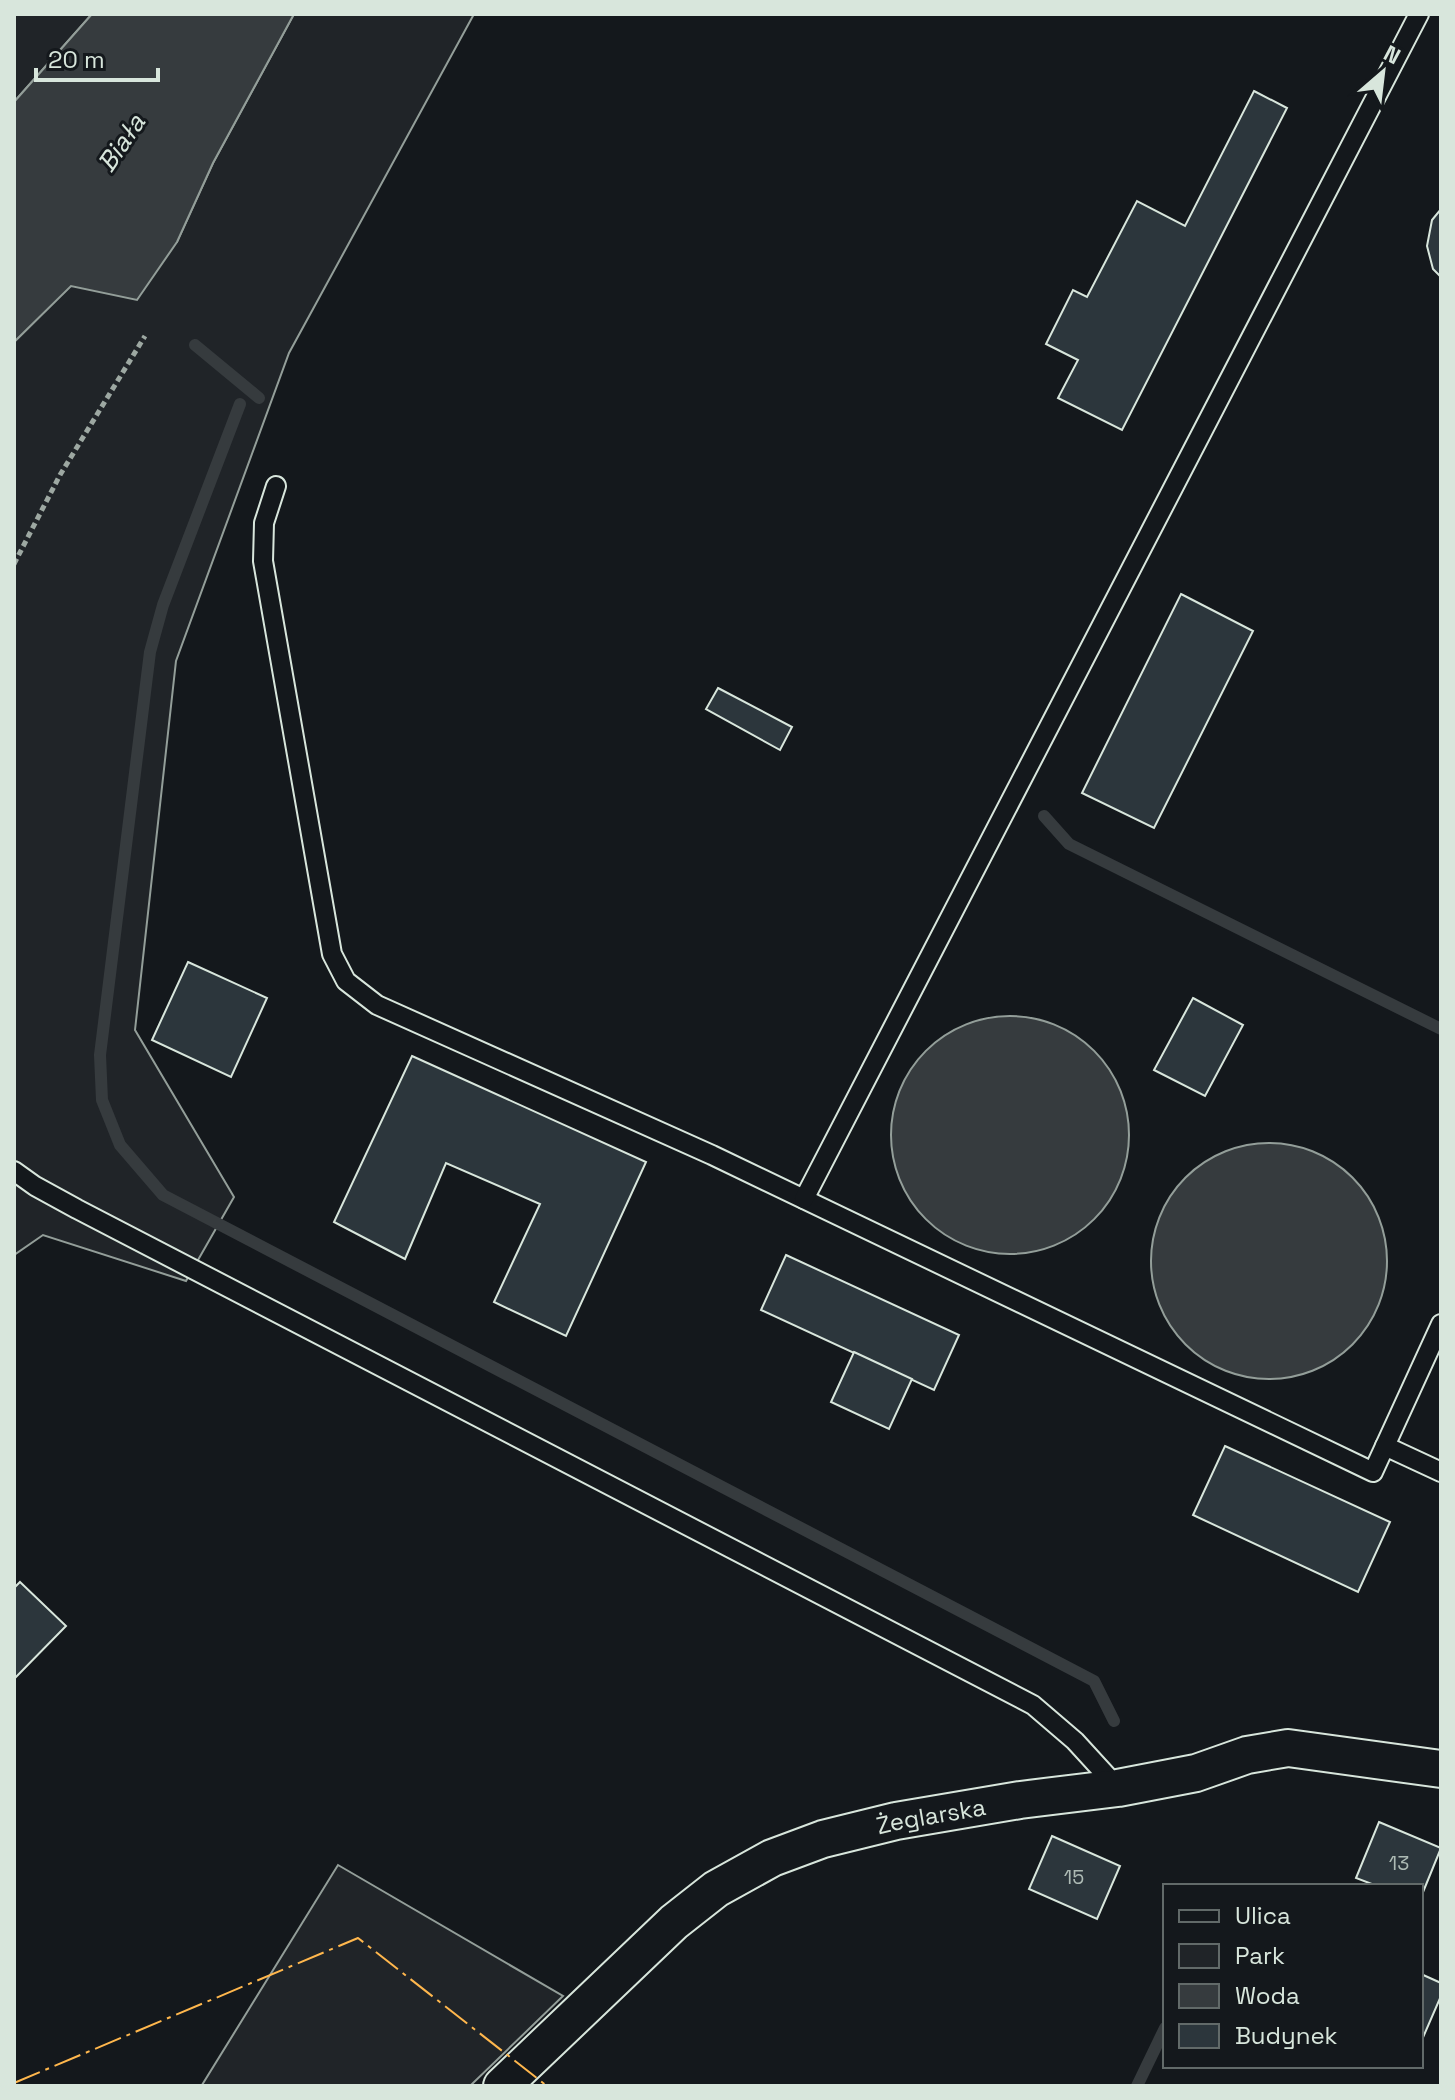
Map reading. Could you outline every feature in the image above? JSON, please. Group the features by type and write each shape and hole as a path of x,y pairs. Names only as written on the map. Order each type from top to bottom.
{"street":[{"name":"Żeglarska","path":"502,2086 674,1922 716,1889 772,1858 823,1839 896,1821 1020,1800 1118,1788 1196,1773 1247,1755 1288,1748 1441,1769"}],"lane":[{"path":"804,1199 1419,14"},
{"path":"276,486 264,523 263,561 332,954 346,981 377,1005 698,1148 1373,1472 1441,1324"},
{"path":"14,1171 77,1209 1033,1705 1075,1741 1118,1788"},
{"path":"1385,1446 1441,1472"}],"path":[{"path":"14,564 60,475 145,336"}],"green space":[{"path":"14,14 92,14 14,102"},
{"path":"294,14 474,14 289,353 176,661 135,1030 234,1197 186,1281 43,1235 14,1255 14,342 71,285 177,242 213,163"},
{"path":"338,1865 563,1996 470,2086 202,2085"}],"water":[{"name":"Biała","path":"92,14 294,14 213,163 177,242 137,300 71,286 14,342 14,102"},
{"path":"1010,1016 1033,1018 1056,1025 1094,1051 1120,1089 1127,1112 1127,1158 1120,1181 1094,1219 1056,1245 1033,1252 1010,1254 987,1252 964,1245 926,1219 900,1181 893,1158 891,1135 893,1112 900,1089 926,1051 964,1025 987,1018"},
{"path":"1269,1143 1292,1145 1314,1152 1353,1177 1378,1216 1385,1238 1385,1284 1378,1306 1353,1345 1314,1370 1292,1377 1269,1379 1246,1377 1224,1370 1185,1345 1160,1306 1153,1284 1151,1261 1153,1238 1160,1216 1185,1177 1224,1152 1246,1145"}],"building":[{"path":"1254,91 1287,108 1122,430 1058,398 1078,360 1046,344 1073,290 1087,297 1137,201 1185,226"},
{"path":"1441,209 1441,277 1433,269 1427,246 1432,220"},
{"path":"1181,594 1253,631 1154,828 1082,793"},
{"path":"718,688 792,727 780,750 706,709"},
{"path":"188,962 267,998 231,1077 152,1040"},
{"path":"1193,998 1243,1025 1205,1096 1154,1070"},
{"path":"412,1056 646,1162 566,1336 494,1302 540,1204 446,1163 405,1259 334,1222"},
{"path":"786,1255 959,1335 934,1390 761,1310"},
{"path":"854,1352 912,1379 889,1429 831,1402"},
{"path":"1225,1446 1390,1522 1358,1592 1193,1515"},
{"path":"20,1582 66,1626 14,1679 14,1588"},
{"path":"1379,1822 1441,1848 1423,1892 1423,1884 1372,1884 1356,1878"},
{"path":"1052,1836 1120,1866 1097,1919 1029,1889"},
{"path":"1423,1975 1441,1983 1441,1996 1423,2037"}],"waterway":[{"path":"195,345 259,398"},
{"path":"240,404 163,605 150,652 100,1055 102,1100 120,1145 163,1195 1094,1681 1114,1721"},
{"path":"1044,816 1069,844 1441,1029"},
{"path":"1137,2086 1163,2032"}],"power":[{"path":"14,2083 358,1938 547,2086"}]}
